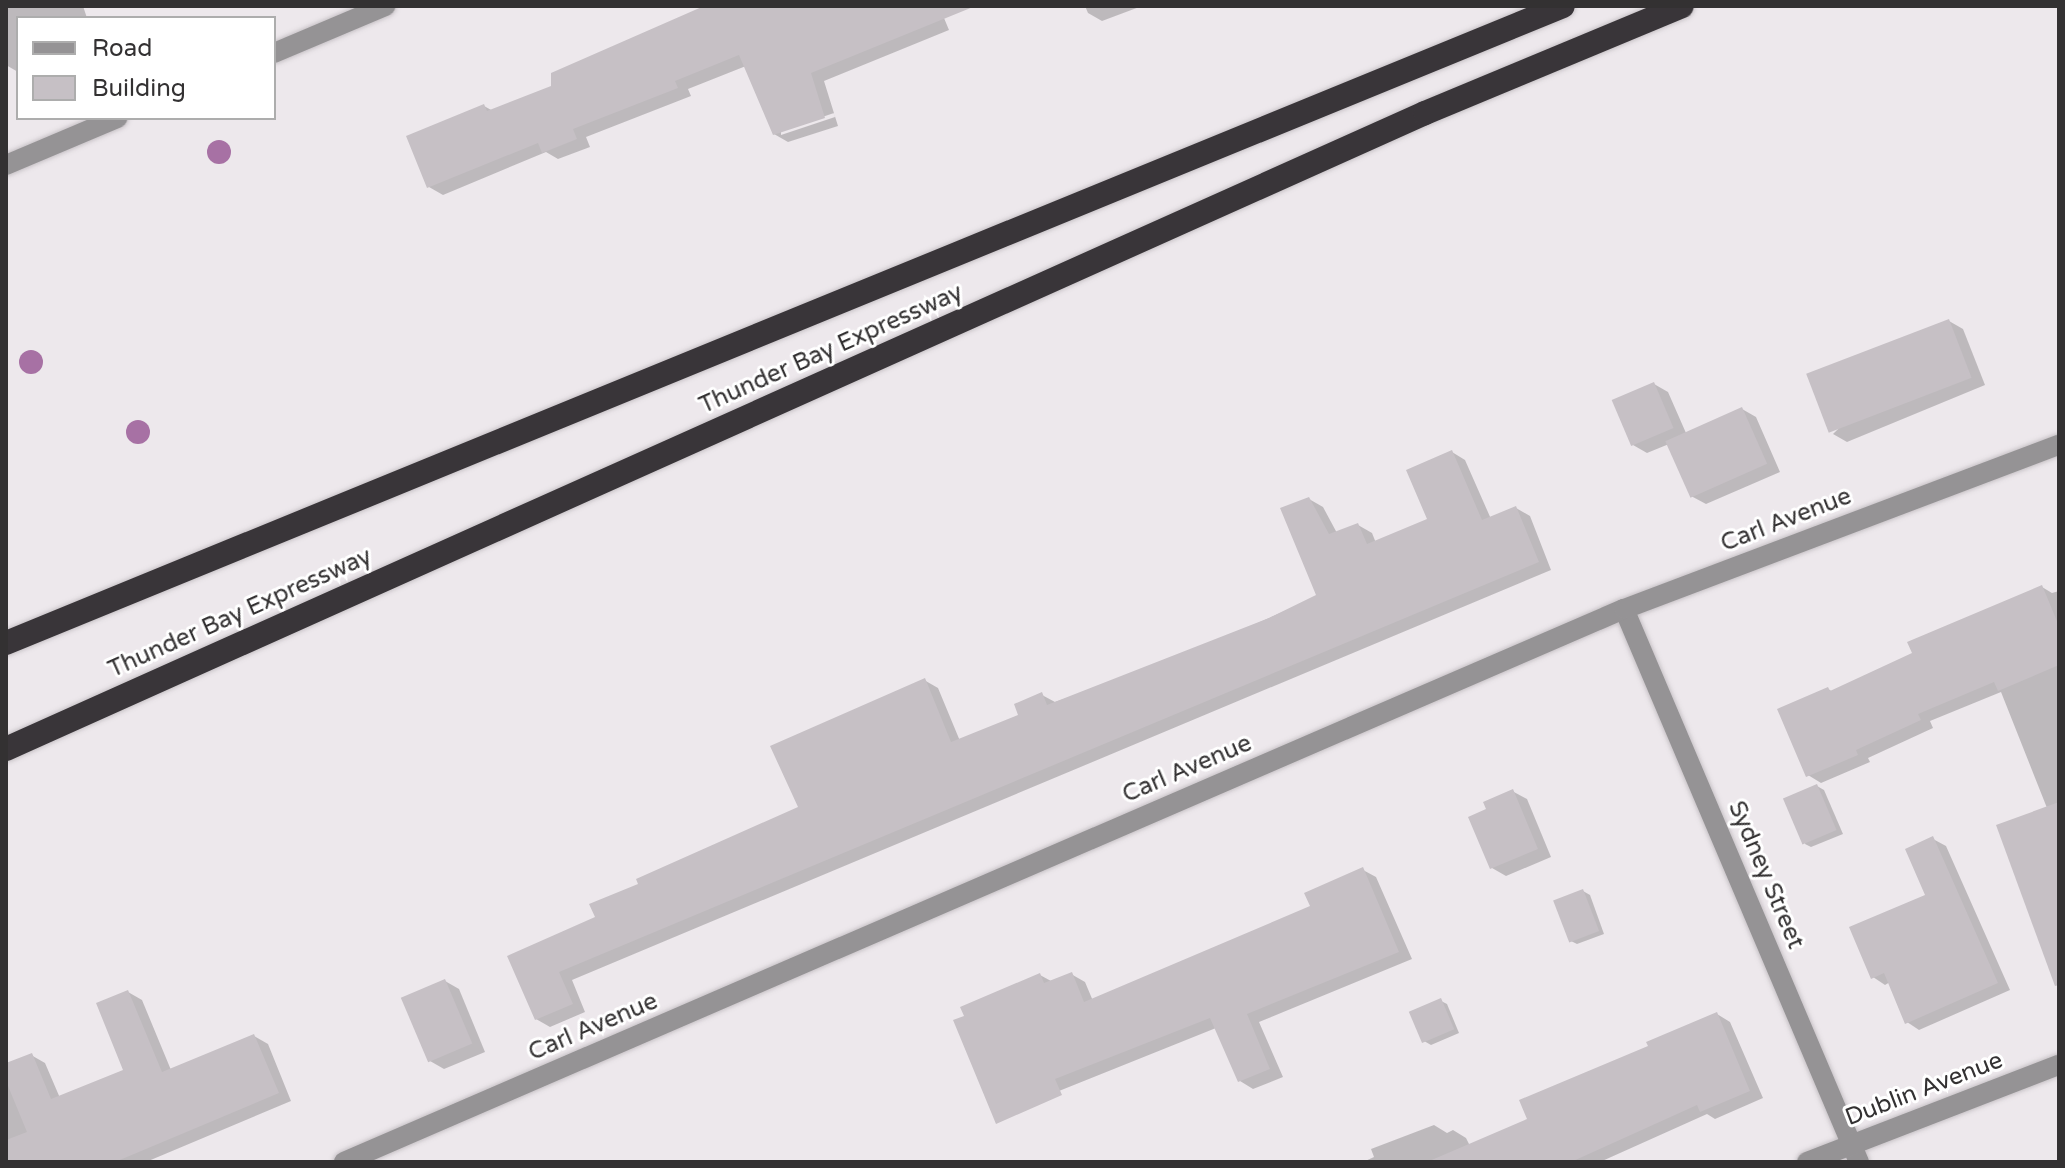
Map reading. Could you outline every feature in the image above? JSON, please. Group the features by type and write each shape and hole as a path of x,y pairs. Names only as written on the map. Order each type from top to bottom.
{"highway":[{"name":"Thunder Bay Expressway","path":"6,643 1563,6"},
{"name":"Thunder Bay Expressway","path":"6,749 1425,113 1682,6"}],"street":[{"path":"276,52 385,6"},
{"path":"6,165 112,120"},
{"name":"Carl Avenue","path":"344,1162 385,1154 1624,609 2059,445"},
{"name":"Sydney Street","path":"1624,609 1855,1153"},
{"name":"Dublin Avenue","path":"1807,1162 1855,1153 2059,1065"}],"building":[{"path":"704,6 973,7 811,73 825,118 773,135 739,55 675,81 678,88 573,129 577,139 542,153 538,143 427,188 406,136 484,104 487,111 551,86 551,73"},
{"path":"1949,319 1972,378 1829,433 1806,374"},
{"path":"1654,382 1674,428 1631,446 1612,400"},
{"path":"1742,407 1767,464 1690,498 1665,441"},
{"path":"1452,450 1482,520 1516,506 1539,562 559,972 573,1004 535,1020 507,956 595,917 589,904 638,884 636,879 798,807 770,746 925,678 951,742 1018,715 1014,704 1042,692 1047,705 1269,618 1316,595 1280,508 1309,497 1329,534 1358,523 1367,544 1427,519 1406,470"},
{"path":"2042,585 2059,626 2059,665 1998,691 1994,682 1918,714 1921,720 1856,750 1858,755 1806,777 1777,709 1828,687 1830,691 1912,653 1907,642"},
{"path":"1817,784 1837,830 1802,844 1783,798"},
{"path":"1513,789 1538,849 1490,869 1468,817 1486,809 1483,802"},
{"path":"2059,802 2059,985 2055,986 1996,825"},
{"path":"1933,836 1998,983 1905,1024 1884,973 1871,979 1849,927 1925,895 1905,849"},
{"path":"1363,867 1399,952 1247,1014 1270,1069 1238,1082 1210,1018 1055,1079 1062,1095 996,1124 953,1020 964,1016 960,1007 1040,973 1044,983 1072,972 1084,1002 1310,906 1304,893"},
{"path":"1583,889 1599,931 1569,942 1553,900"},
{"path":"445,979 472,1043 428,1062 401,998"},
{"path":"128,990 162,1072 254,1034 279,1093 115,1162 6,1162 6,1140 27,1132 6,1081 6,1063 32,1053 51,1099 123,1070 96,1003"},
{"path":"1441,998 1454,1029 1422,1043 1409,1012"},
{"path":"1717,1012 1750,1091 1700,1112 1697,1105 1571,1162 1427,1162 1527,1119 1519,1100 1648,1046 1646,1042"}]}
